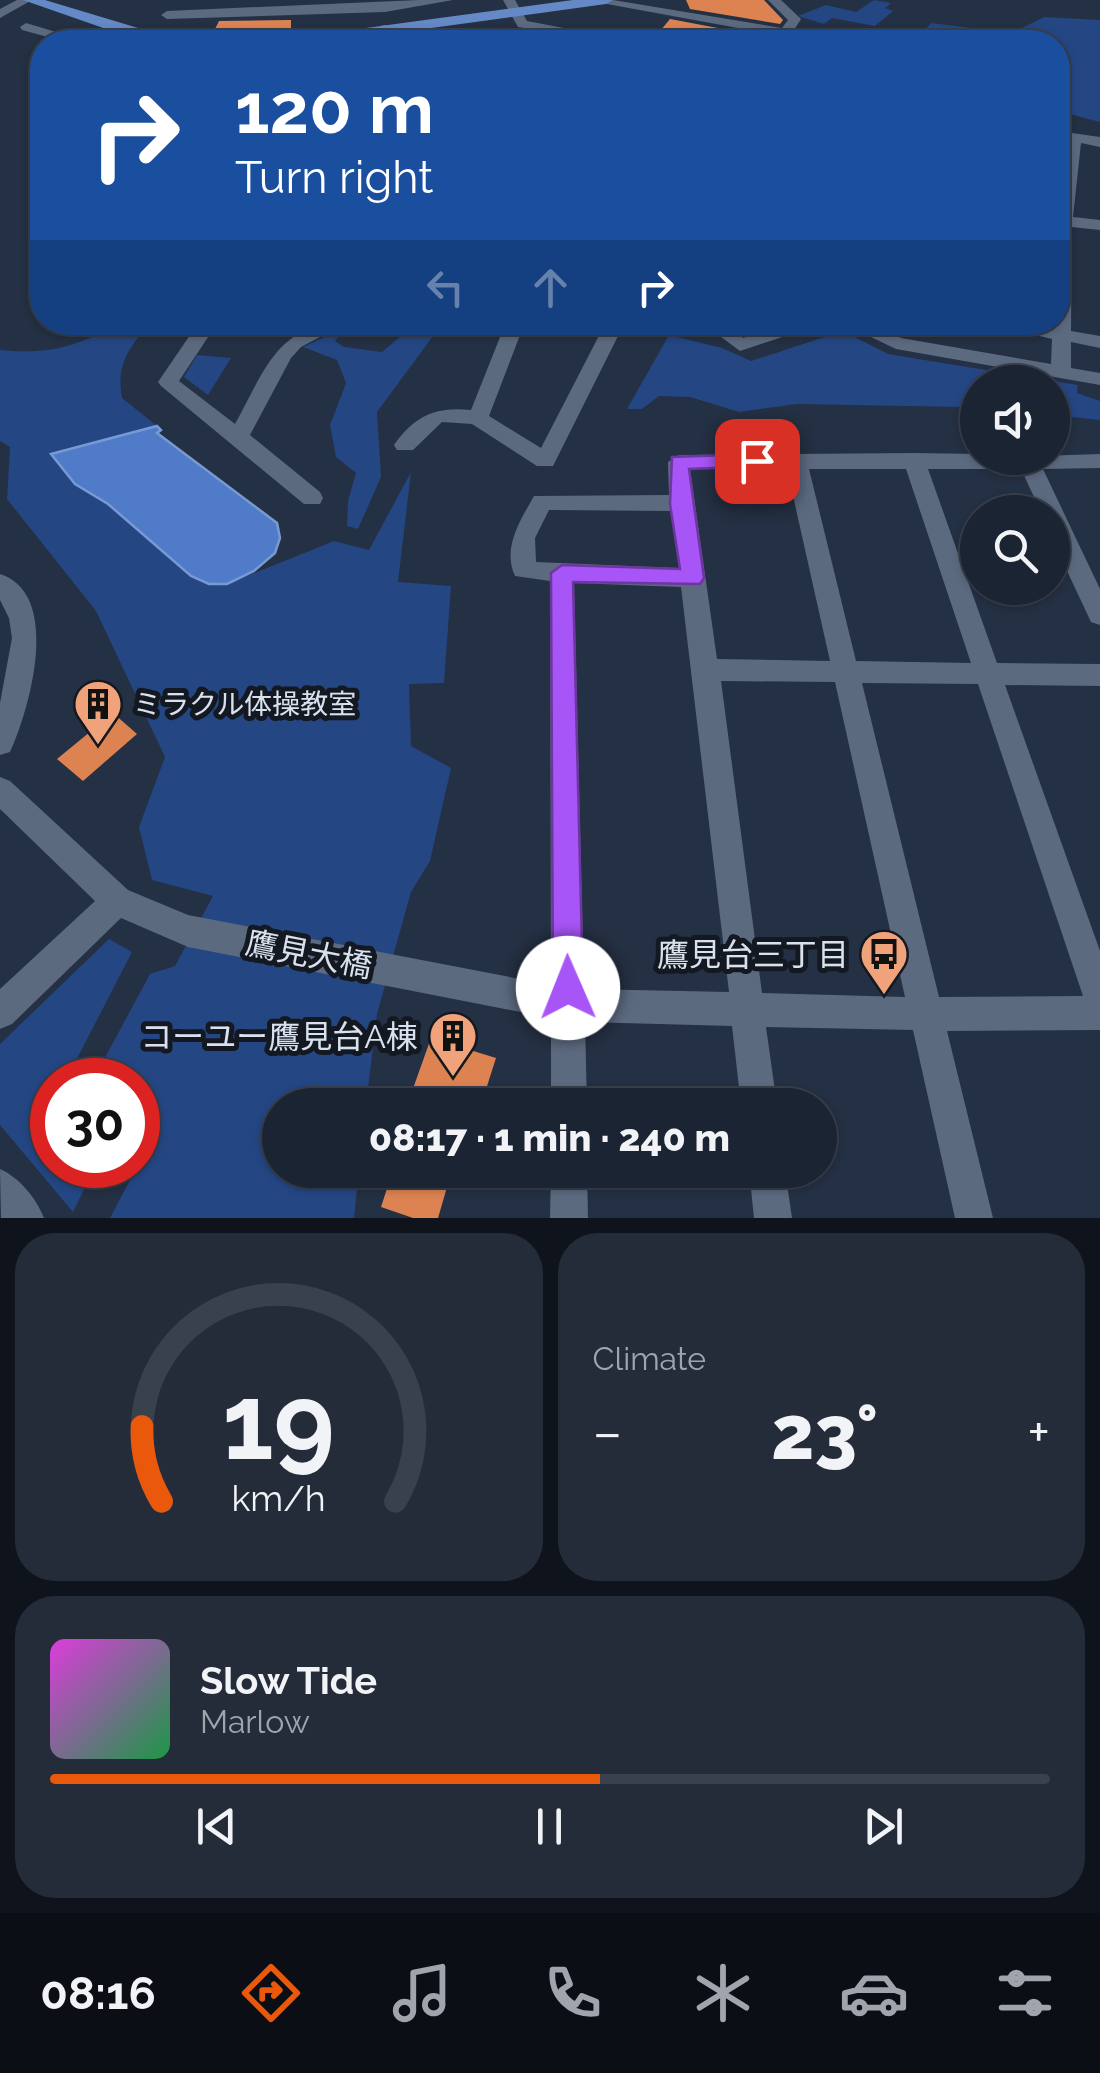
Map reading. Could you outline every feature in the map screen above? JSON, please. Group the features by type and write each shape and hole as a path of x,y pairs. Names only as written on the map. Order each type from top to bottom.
{"main road":[{"path":"28,0 130,30"},
{"path":"378,30 510,6 596,1"}],"street":[{"path":"0,14 28,0"},
{"path":"160,30 174,0"},
{"path":"167,15 241,6 386,8 447,0"},
{"path":"653,28 672,0"},
{"path":"774,0 795,19 787,30"},
{"path":"596,1 742,30"},
{"path":"510,6 522,24 558,30"},
{"path":"26,27 31,30"},
{"path":"384,29 395,30"},
{"path":"1070,137 1100,142"},
{"path":"1070,221 1100,225"},
{"path":"200,335 168,382 312,498"},
{"path":"238,438 283,355 294,343 311,335"},
{"path":"478,418 511,335"},
{"path":"406,445 425,420 442,412 478,418 545,461 609,335"},
{"path":"728,335 740,344 772,335"},
{"path":"880,335 896,343 1036,365"},
{"path":"1060,335 1061,365"},
{"path":"1065,335 1100,342"},
{"path":"1070,371 1100,379"},
{"path":"796,460 974,1218"},
{"path":"914,460 1100,998"},
{"path":"758,1088 706,670 680,504 679,462 960,460"},
{"path":"1070,461 1100,461"},
{"path":"680,504 542,502 523,538 524,570 692,578"},
{"path":"1070,552 1100,616"},
{"path":"562,573 569,1088"},
{"path":"0,583 12,594 24,624 22,670 0,743"},
{"path":"706,670 1100,675"},
{"path":"0,1012 117,901 7,808"},
{"name":"鷹見大橋","path":"117,901 188,931 569,1005 929,1014 1100,1013"},
{"path":"0,1188 25,1218"},
{"path":"569,1188 569,1218"},
{"path":"769,1188 773,1218"}],"shaded area":[{"path":"874,0 891,3 885,8 893,11 875,26 832,18 824,24 798,16 826,5 856,12"},
{"path":"1044,17 1100,20 1100,122 1070,114 1070,30 1018,30"},
{"path":"931,23 988,30 925,30"},
{"path":"97,335 140,335 123,366 122,398 157,426 52,454 77,485 108,504 191,576 227,584 334,541 369,550 411,472 398,582 451,586 444,683 409,684 411,746 451,768 430,861 411,892 377,1014 368,1088 262,1088 262,1188 357,1188 354,1218 110,1218 126,1188 160,1188 160,1058 105,1058 150,974 175,966 213,896 152,880 139,827 165,757 96,611 7,499 10,447 0,441 0,350 64,347"},
{"path":"329,335 340,335 335,341 344,347 382,352 402,335 434,335 377,412 381,477 358,529 347,526 348,501 356,473 336,457 330,425 346,383 337,360 303,347"},
{"path":"669,335 722,348 751,361 831,335 851,335 888,354 960,366 960,407 797,404 739,412 690,397 659,396 642,409 627,409"},
{"path":"197,355 231,358 208,395 184,377"},
{"path":"1070,384 1078,385 1077,393 1100,401 1100,420 1070,417"},
{"path":"157,426 161,430 157,433 277,523 280,538 275,553 254,571 227,584 209,584 191,576 108,504 75,484 51,454"},
{"path":"109,939 132,952 77,1058 30,1058 30,1161 0,1125 0,1044"},
{"path":"53,1188 85,1188 73,1212"}],"building":[{"path":"686,0 764,0 783,20 780,24 690,9"},
{"path":"670,19 728,30 661,30"},
{"path":"291,20 291,30 214,30 219,21"},
{"name":"ミラクル体操教室","path":"113,713 137,734 83,781 57,759"},
{"name":"コーユー鷹見台A棟","path":"431,1038 496,1058 486,1088 413,1088"},
{"path":"387,1188 447,1188 438,1218 413,1218 381,1207"}],"place":[{"name":"ミラクル体操教室","path":"98,746"},
{"name":"鷹見台三丁目","path":"884,996"},
{"name":"コーユー鷹見台A棟","path":"453,1078"}],"route":[{"path":"568,988 562,573 692,578 680,504 679,462 757,461"}]}
